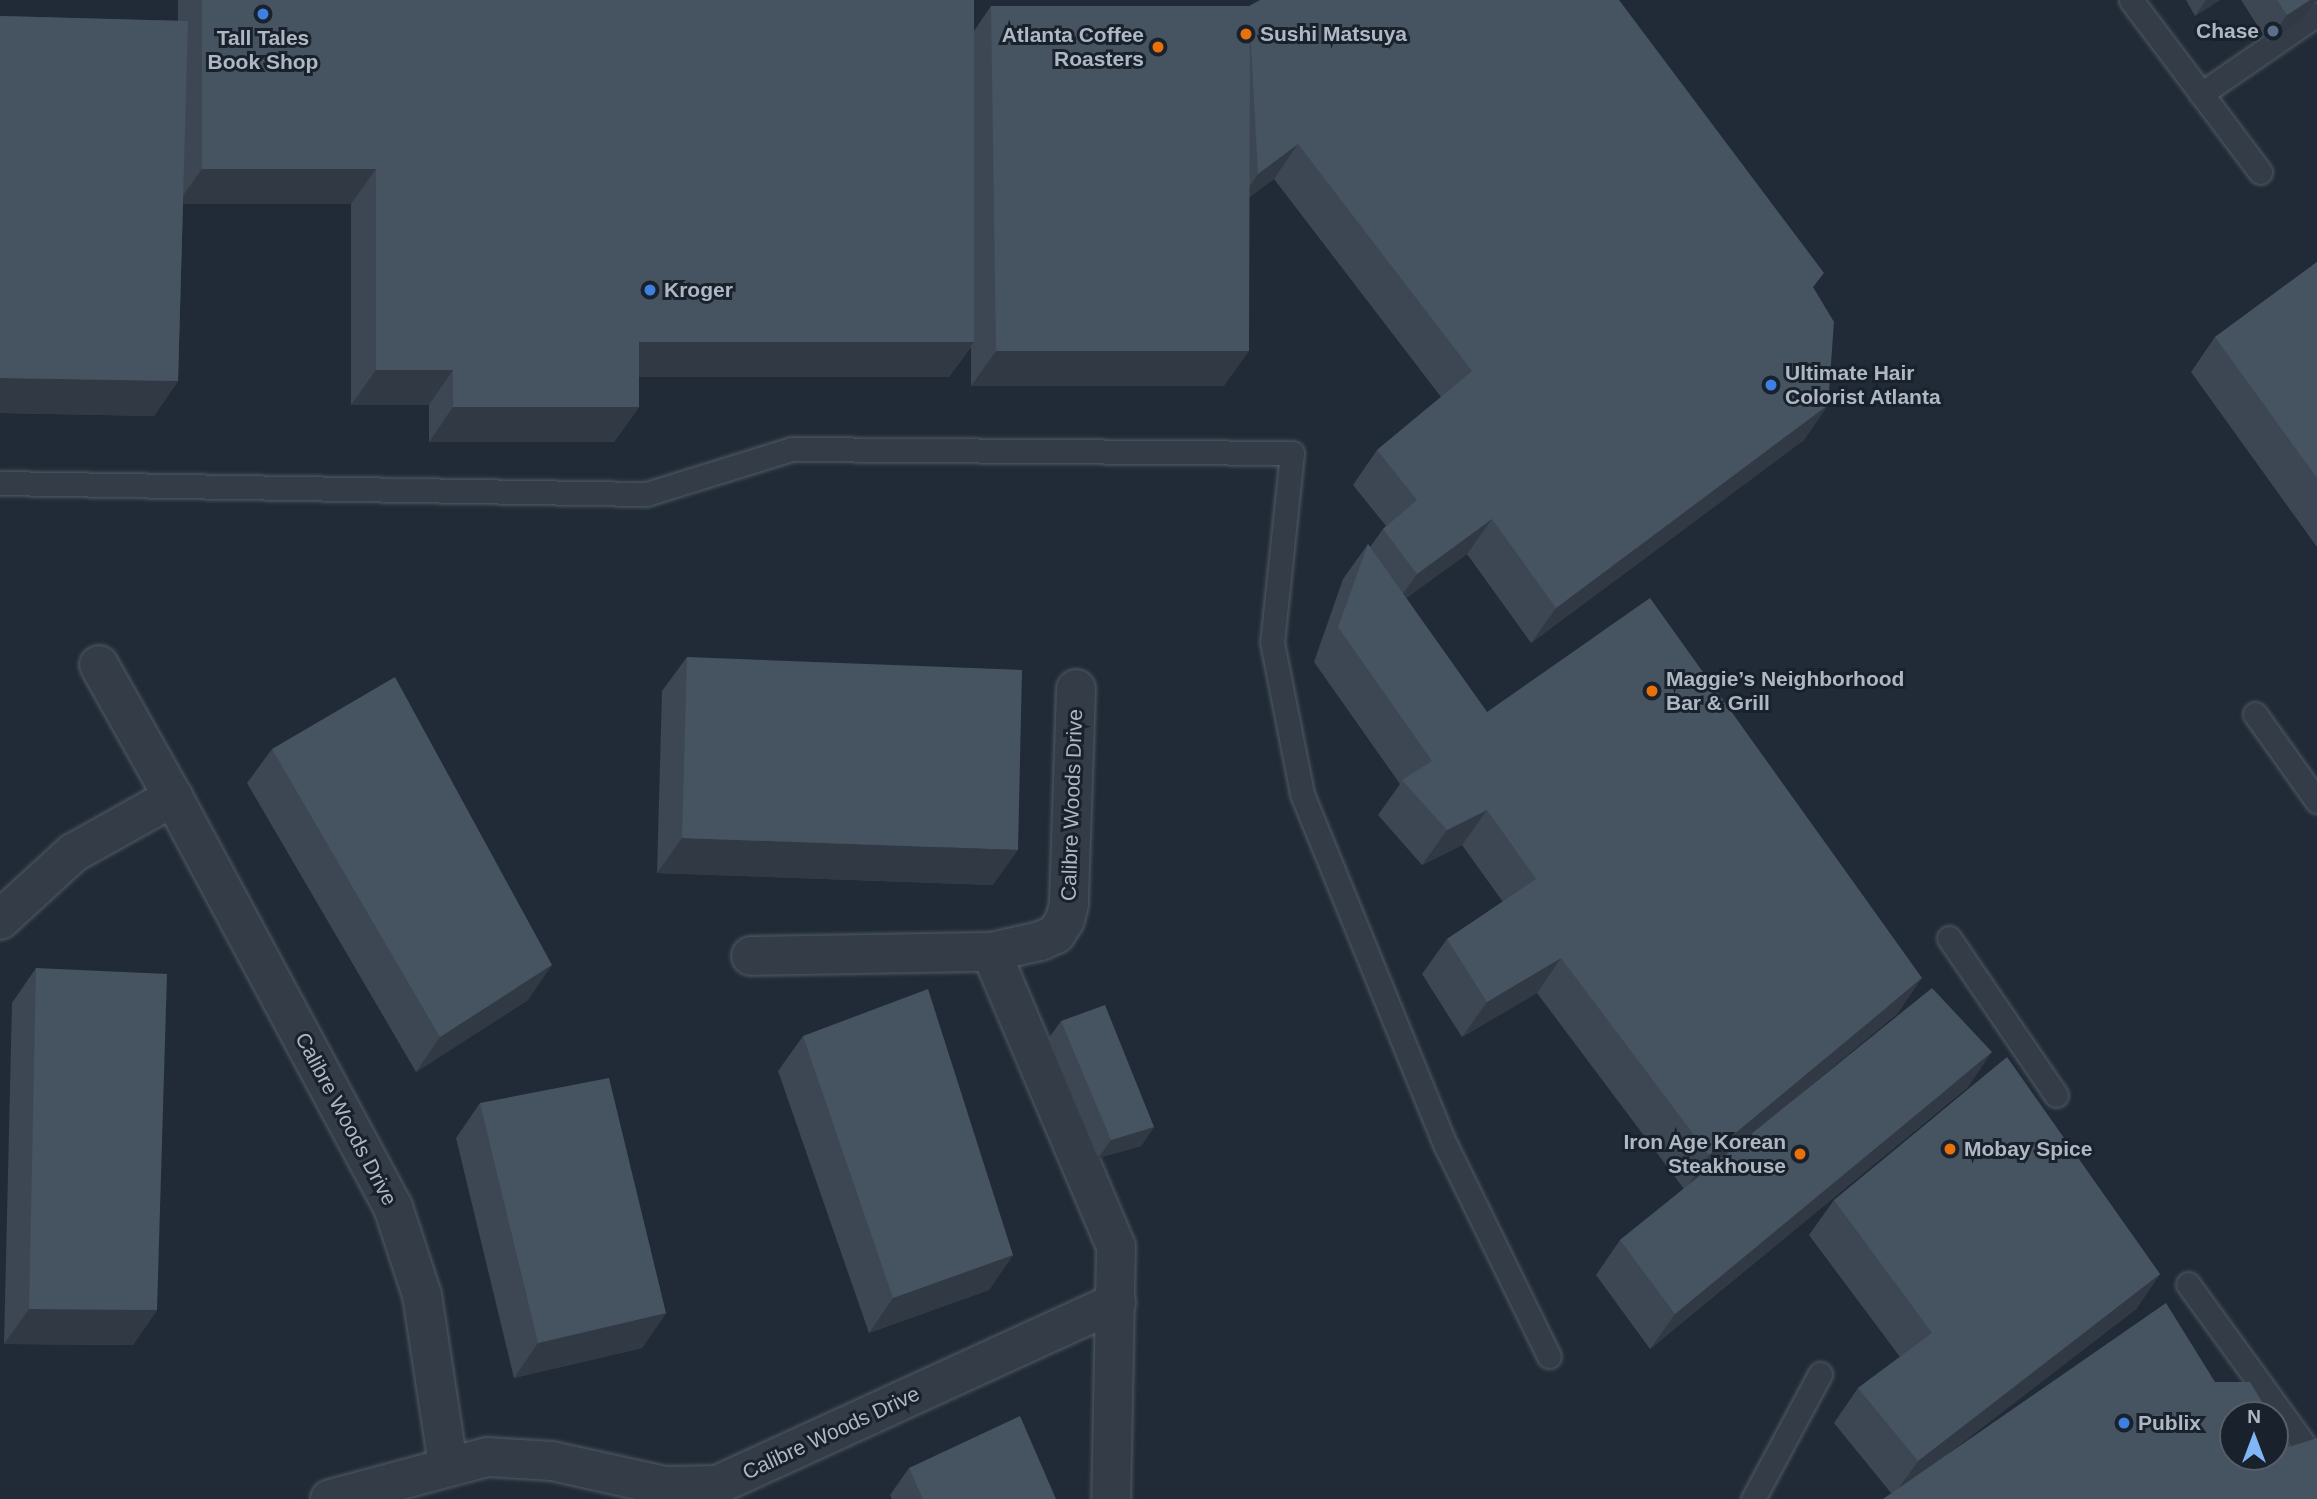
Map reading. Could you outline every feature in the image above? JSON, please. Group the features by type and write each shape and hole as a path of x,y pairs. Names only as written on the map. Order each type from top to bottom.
{"street":[{"name":"Calibre Woods Drive","path":"99,665 173,797 393,1207 422,1295 448,1465"},
{"name":"Calibre Woods Drive","path":"751,956 991,952 1040,941 1056,934 1065,920 1069,904 1076,689"},
{"path":"0,920 74,853 131,817 173,797"},
{"path":"991,952 1116,1247 1111,1499"},
{"name":"Calibre Woods Drive","path":"330,1499 448,1465 516,1457 665,1486 717,1485 1116,1302"}],"lane":[{"path":"2131,0 2260,172"},
{"path":"2201,94 2317,15"},
{"path":"0,483 646,494 791,449 1292,453 1272,642 1302,794 1446,1146 1549,1356"},
{"path":"2255,714 2317,801"},
{"path":"1950,938 2056,1095"},
{"path":"2188,1284 2317,1462"},
{"path":"1753,1499 1820,1374"}],"building":[{"name":"Kroger","path":"202,0 974,0 974,342 639,342 639,407 453,407 453,370 376,370 376,169 202,169"},
{"path":"1260,0 1619,0 1824,273 1813,287 1834,322 1828,405 1556,608 1492,519 1417,574 1383,529 1417,500 1377,450 1472,371 1298,144 1258,174 1250,27 1249,351 996,351 991,6 1249,6"},
{"path":"2277,0 2310,0 2287,15"},
{"path":"0,16 188,21 178,381 0,378"},
{"path":"2317,262 2317,478 2215,337"},
{"path":"1368,544 1487,712 1650,598 1922,978 1709,1155 1561,958 1487,1002 1447,939 1536,879 1487,810 1447,830 1402,780 1432,761 1338,627"},
{"path":"687,657 1022,670 1018,850 682,838"},
{"path":"395,677 552,965 440,1037 272,749"},
{"path":"36,968 167,974 157,1310 29,1309"},
{"path":"1932,988 1992,1052 1675,1314 1620,1240"},
{"path":"928,989 1013,1255 893,1298 803,1036"},
{"path":"1105,1005 1154,1127 1111,1140 1061,1021"},
{"path":"2007,1057 2160,1274 1918,1461 1858,1388 1932,1333 1834,1200"},
{"path":"609,1078 666,1313 538,1343 480,1103"},
{"name":"Publix","path":"2166,1303 2215,1382 2250,1382 2262,1401 2219,1401 2219,1471 2289,1471 2289,1447 2317,1438 2317,1499 1883,1499"},
{"path":"1020,1416 1056,1499 923,1499 909,1468"}],"place":[{"name":"Tall Tales Book Shop","path":"263,14"},
{"name":"Chase","path":"2273,31"},
{"name":"Sushi Matsuya","path":"1246,34"},
{"name":"Atlanta Coffee Roasters","path":"1158,47"},
{"name":"Kroger","path":"650,290"},
{"name":"Ultimate Hair Colorist Atlanta","path":"1771,385"},
{"name":"Maggie’s Neighborhood Bar & Grill","path":"1652,691"},
{"name":"Mobay Spice","path":"1950,1149"},
{"name":"Iron Age Korean Steakhouse","path":"1800,1154"},
{"name":"Publix","path":"2124,1423"}]}
